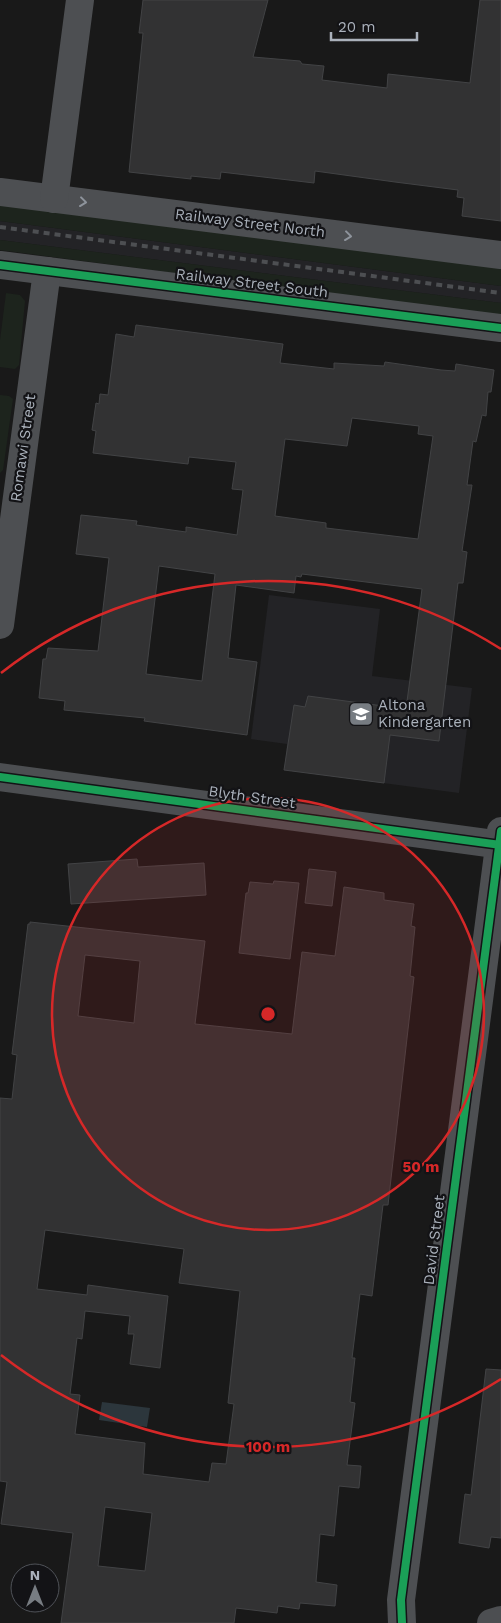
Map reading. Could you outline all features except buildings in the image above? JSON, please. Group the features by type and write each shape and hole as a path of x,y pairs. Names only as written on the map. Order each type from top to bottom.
{"street":[{"path":"54,199 80,0"},
{"name":"Railway Street North","path":"0,192 501,255"},
{"name":"Railway Street South","path":"0,265 501,328"},
{"name":"Romawi Street","path":"0,625 4,551 48,271"},
{"name":"Blyth Street","path":"0,777 500,841"},
{"name":"David Street","path":"402,1623 401,1600 500,841"},
{"path":"491,1623 501,1620"}],"shaded area":[{"path":"0,202 501,268 501,286 0,221"},
{"path":"0,221 501,286 501,303 0,240"},
{"path":"0,240 501,303 501,316 0,250"},
{"path":"6,293 20,295 25,301 19,365 15,369 0,367 0,340"},
{"path":"0,395 9,396 13,399 3,470 0,473"},
{"name":"Altona Kindergarten","path":"269,595 380,609 372,676 472,688 459,793 284,770 287,744 251,739"},
{"path":"102,1402 150,1408 147,1427 99,1420"}],"railway":[{"path":"0,227 501,293"}],"cycle path":[{"path":"0,265 501,328"},
{"path":"0,777 501,845"},
{"path":"402,1623 401,1600 501,831"}],"place":[{"name":"Altona Kindergarten","path":"361,714"}]}
